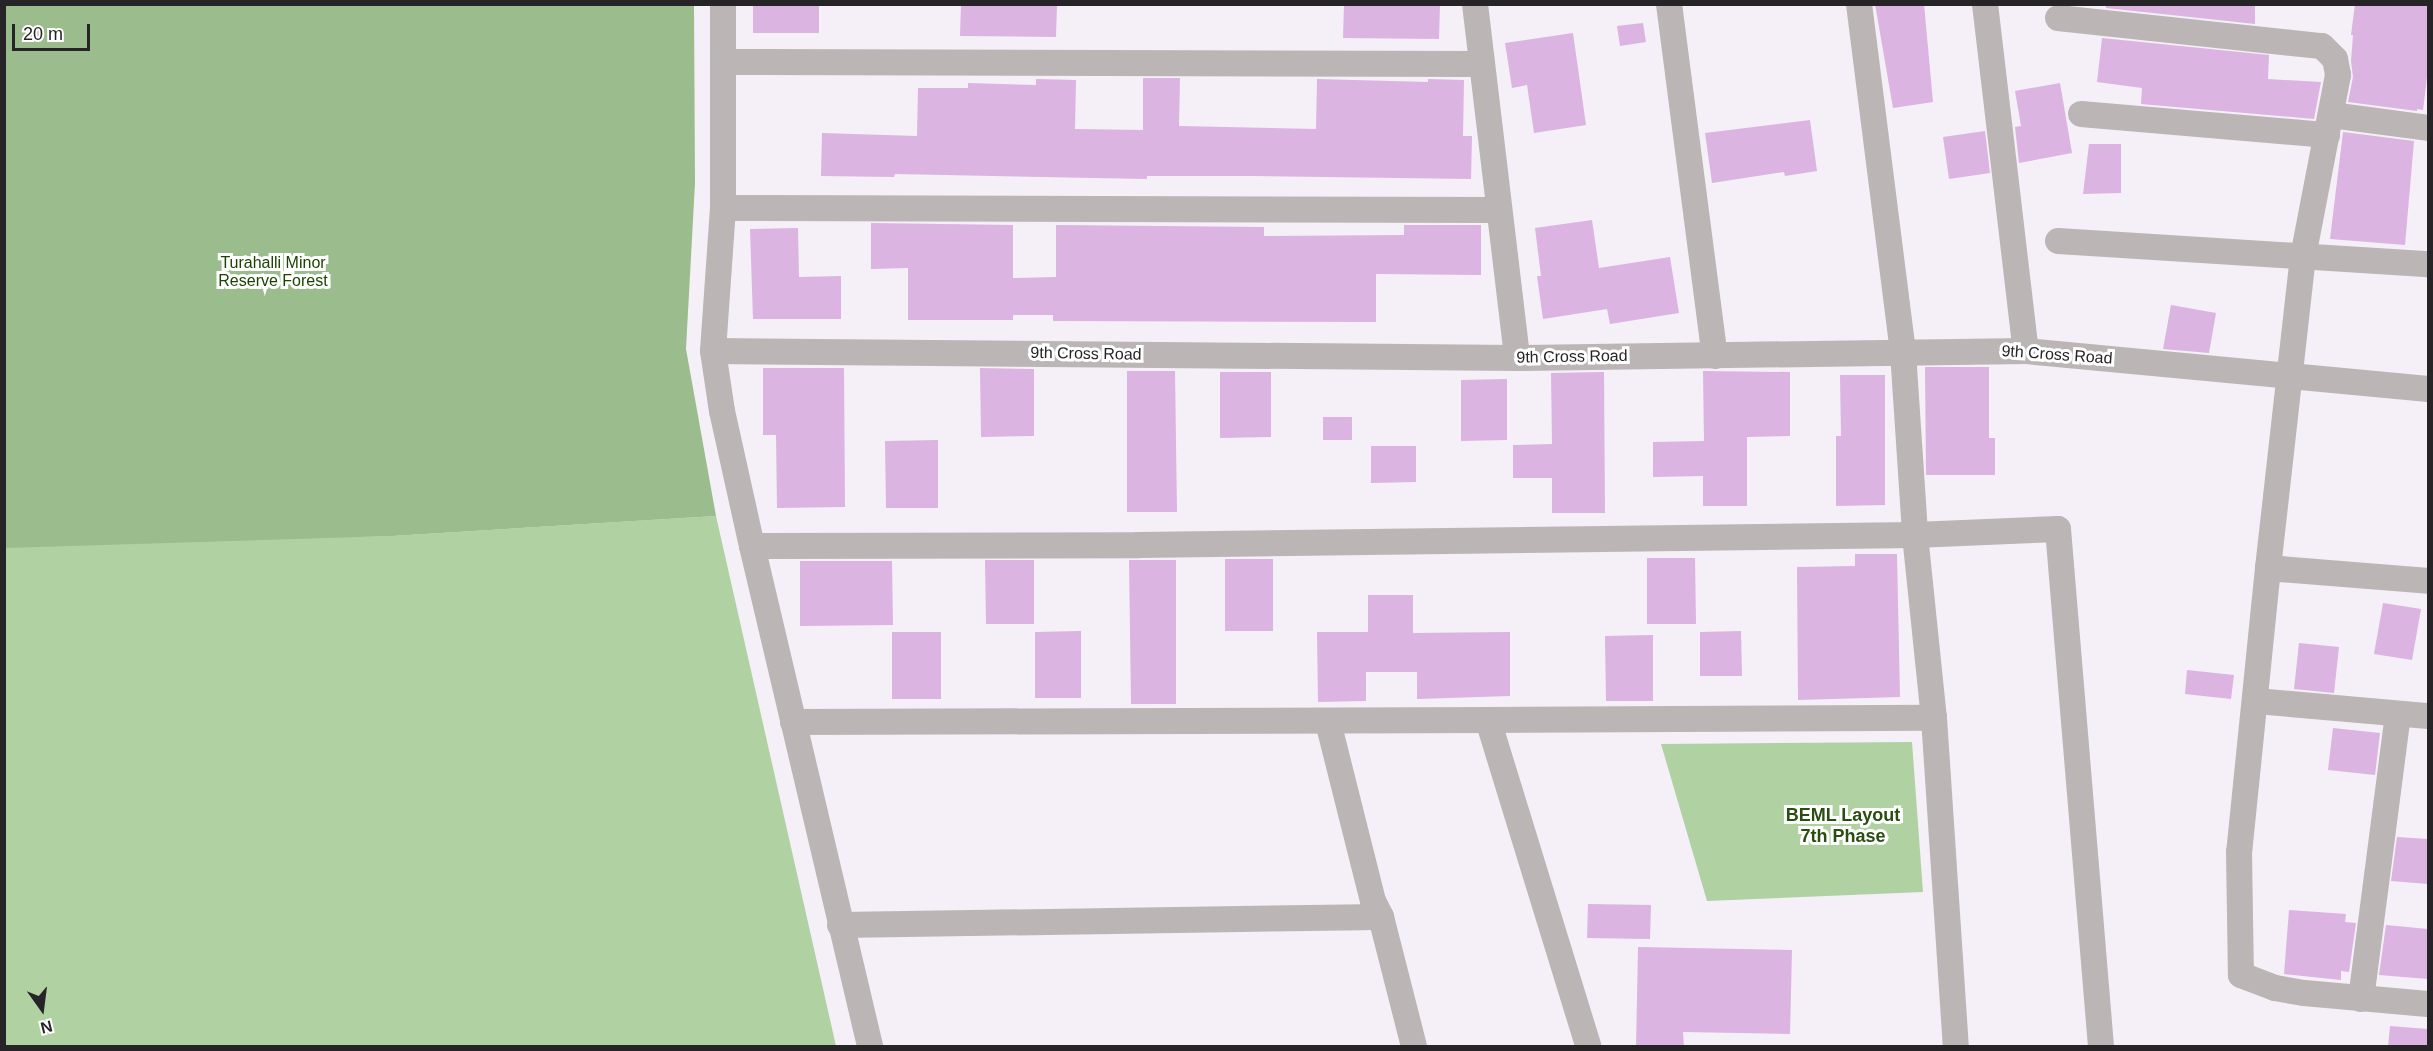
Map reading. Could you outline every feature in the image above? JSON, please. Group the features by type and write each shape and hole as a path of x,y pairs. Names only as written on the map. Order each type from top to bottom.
{"street":[{"path":"723,4 723,208 713,351 722,411 752,546 870,1047"},
{"path":"1475,4 1517,358"},
{"path":"1669,4 1715,356"},
{"path":"1859,4 1903,352 1915,535 1934,718 1956,1047"},
{"path":"1985,4 2026,351"},
{"path":"2058,18 2322,45 2335,59 2338,75 2303,256 2268,568 2239,852 2241,975 2275,988 2361,999 2428,1004"},
{"path":"723,62 1481,64"},
{"path":"2081,114 2428,128"},
{"path":"723,208 1499,210"},
{"path":"2058,241 2428,264"},
{"name":"9th Cross Road","path":"713,351 1517,358 2026,351 2428,389"},
{"path":"752,546 1126,545 1915,535 2058,529 2101,1047"},
{"path":"2268,568 2428,581"},
{"path":"2256,701 2428,716"},
{"path":"2361,999 2398,714"},
{"path":"793,722 1328,722 1934,718"},
{"path":"1488,720 1588,1047"},
{"path":"1328,722 1373,901 1381,917 1414,1047"},
{"path":"840,925 1381,917"}],"green space":[{"name":"Turahalli Minor Reserve Forest","path":"4,5 694,5 695,183 686,349 716,516 392,536 5,548"},
{"path":"716,516 836,1046 5,1046 4,544 392,536"},
{"path":"1912,742 1923,892 1707,901 1661,744"}],"building":[{"path":"753,4 819,4 819,33 753,33"},
{"path":"961,4 1057,4 1056,37 960,36"},
{"path":"1344,4 1440,4 1439,39 1343,38"},
{"path":"1875,4 1924,4 1933,102 1893,108"},
{"path":"2106,4 2255,4 2255,24 2106,8"},
{"path":"2355,4 2428,4 2428,69 2423,110 2348,102 2353,77 2351,61 2353,35 2351,35"},
{"path":"1643,23 1646,42 1620,46 1617,26"},
{"path":"1573,33 1586,125 1534,133 1527,85 1512,88 1505,43"},
{"path":"2102,38 2269,55 2268,79 2321,82 2314,119 2141,104 2142,88 2097,82"},
{"path":"1143,78 1180,78 1179,126 1316,129 1317,79 1428,82 1428,79 1464,80 1463,136 1472,136 1471,179 1147,176 1147,179 895,174 894,177 821,176 822,133 917,136 918,88 968,88 968,83 1036,85 1036,79 1076,80 1075,129 1143,130"},
{"path":"2060,83 2072,153 2019,163 2015,127 2021,126 2015,91"},
{"path":"1810,120 1817,171 1785,176 1784,172 1712,183 1705,133"},
{"path":"1985,131 1990,173 1949,179 1943,137"},
{"path":"2343,132 2414,141 2405,245 2330,239"},
{"path":"2089,144 2121,144 2121,193 2083,194"},
{"path":"1592,220 1599,268 1670,257 1679,313 1610,324 1607,309 1543,319 1537,276 1541,276 1535,228"},
{"path":"871,223 1013,225 1013,278 1056,277 1056,225 1264,227 1264,236 1404,235 1404,225 1481,225 1481,275 1376,274 1376,322 1053,321 1053,315 1013,315 1013,320 908,320 908,268 871,269"},
{"path":"798,228 799,277 841,276 841,319 753,319 750,229"},
{"path":"2171,305 2216,313 2209,353 2163,349"},
{"path":"1925,367 1989,367 1989,438 1995,438 1995,475 1926,475"},
{"path":"763,368 844,368 845,507 777,508 776,435 763,435"},
{"path":"980,368 1034,369 1034,436 981,437"},
{"path":"1127,371 1175,371 1177,512 1127,512"},
{"path":"1703,371 1790,372 1790,436 1747,437 1747,506 1703,506 1703,476 1653,477 1653,442 1704,441"},
{"path":"1220,372 1271,372 1271,437 1220,438"},
{"path":"1604,372 1605,513 1552,513 1552,478 1513,478 1513,445 1552,444 1551,373"},
{"path":"1840,375 1885,375 1885,505 1836,506 1836,436 1841,436"},
{"path":"1507,379 1507,440 1461,441 1461,380"},
{"path":"1323,417 1352,417 1352,440 1323,440"},
{"path":"938,440 938,508 886,508 885,441"},
{"path":"1371,446 1416,446 1416,482 1371,483"},
{"path":"1855,554 1897,554 1900,697 1798,700 1797,567 1855,566"},
{"path":"1647,558 1695,558 1696,624 1647,624"},
{"path":"1225,559 1273,559 1273,631 1225,631"},
{"path":"985,560 1034,560 1034,624 986,624"},
{"path":"1129,560 1176,560 1176,704 1131,704"},
{"path":"800,561 892,561 893,625 800,626"},
{"path":"1368,595 1413,595 1413,633 1510,632 1510,696 1417,699 1417,672 1366,672 1366,701 1318,702 1317,632 1368,632"},
{"path":"2383,603 2421,609 2412,660 2374,654"},
{"path":"1081,631 1081,698 1035,698 1035,632"},
{"path":"1741,631 1742,676 1700,676 1700,632"},
{"path":"892,632 941,632 941,699 892,699"},
{"path":"1653,635 1653,701 1606,701 1605,636"},
{"path":"2299,643 2339,647 2334,693 2294,689"},
{"path":"2187,670 2234,675 2231,699 2185,694"},
{"path":"2333,728 2380,733 2375,775 2328,770"},
{"path":"2397,837 2428,839 2428,884 2391,881"},
{"path":"1588,904 1651,905 1650,939 1587,938"},
{"path":"2289,910 2346,914 2345,922 2356,923 2349,972 2341,971 2341,980 2284,974"},
{"path":"2386,925 2428,929 2428,979 2379,975"},
{"path":"1638,947 1792,950 1790,1034 1683,1032 1684,1047 1636,1047"},
{"path":"2390,1026 2428,1029 2428,1047 2388,1047"}],"district":[{"name":"BEML Layout 7th Phase","path":"1843,826"}]}
